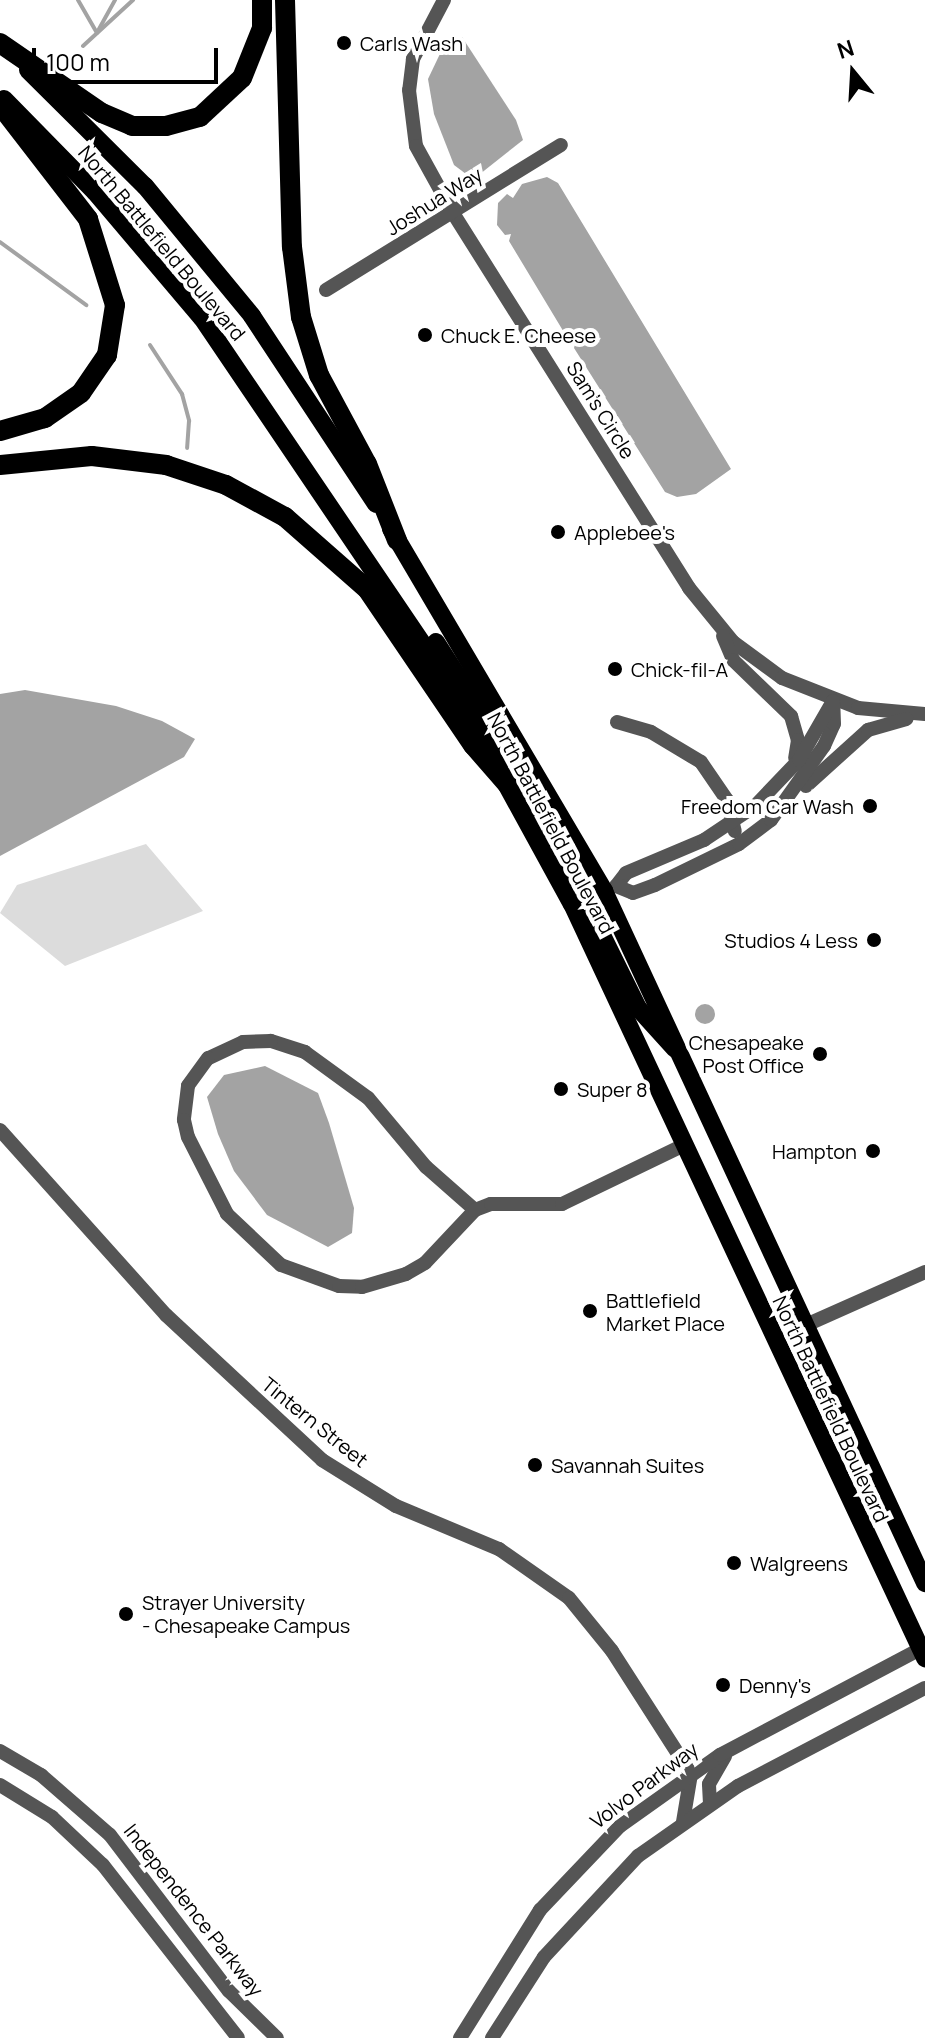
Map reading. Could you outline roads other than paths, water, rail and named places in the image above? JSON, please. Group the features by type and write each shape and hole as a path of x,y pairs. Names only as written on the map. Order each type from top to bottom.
{"highway":[{"path":"0,43 102,113 132,126 166,126 200,117 242,78 262,28 262,0"},
{"path":"285,0 292,247 301,317 319,375 367,464 397,540"},
{"path":"0,105 88,219 115,305 107,355 81,393 45,418 0,431"},
{"path":"0,465 92,456 166,465 226,485 285,517 367,589 473,745 507,784"}],"main road":[{"name":"North Battlefield Boulevard","path":"0,43 145,186 252,316 345,452 610,888 925,1583"},
{"name":"North Battlefield Boulevard","path":"0,95 95,192 202,318 412,623 507,784 572,904 682,1146 923,1651"},
{"path":"412,623 451,661 575,876 594,891 610,888"},
{"path":"572,904 599,929 648,1021 685,1059"},
{"path":"904,1537 925,1563"}],"street":[{"name":"Sam's Circle","path":"444,0 413,59 410,119 427,171 719,628 757,662 833,701 888,713 925,715"},
{"name":"Joshua Way","path":"326,290 561,145"},
{"path":"719,628 733,660 791,716 798,740 793,766"},
{"path":"572,904 610,888 626,873 732,823 793,766 833,701"},
{"path":"790,799 834,724 833,701"},
{"path":"610,888 633,893 739,844 868,730 925,715"},
{"path":"617,722 651,732 701,762 727,800 739,844"},
{"path":"475,1210 426,1167 368,1098 305,1052 264,1041 233,1045 208,1058 188,1086 184,1120 211,1190 246,1236 296,1273 339,1286 385,1282 425,1263 475,1210 507,1201 562,1204 682,1146"},
{"name":"Tintern Street","path":"0,1130 166,1315 322,1460 396,1506 499,1549 569,1598 612,1651 691,1774"},
{"path":"806,1325 925,1272"},
{"name":"Volvo Parkway","path":"460,2038 516,1942 561,1885 620,1826 691,1774 730,1750 923,1651"},
{"path":"492,2038 573,1921 638,1856 710,1804 925,1688"},
{"path":"710,1804 712,1777 730,1750"},
{"name":"Independence Parkway","path":"0,1751 41,1775 110,1835 229,1991 277,2038"},
{"path":"683,1822 691,1774"},
{"path":"0,1785 52,1817 103,1865 238,2038"}],"waterway":[{"path":"78,0 97,33"},
{"path":"99,29 115,0"},
{"path":"83,46 133,0"},
{"path":"0,242 86,305"},
{"path":"150,345 182,394 189,421 187,448"}],"place":[{"name":"Carls Wash","path":"344,43"},
{"name":"Chuck E. Cheese","path":"425,335"},
{"name":"Applebee's","path":"558,532"},
{"name":"Chick-fil-A","path":"615,669"},
{"name":"Freedom Car Wash","path":"870,806"},
{"name":"Studios 4 Less","path":"874,940"},
{"name":"Chesapeake Post Office","path":"820,1054"},
{"name":"Super 8","path":"561,1089"},
{"name":"Hampton","path":"873,1151"},
{"name":"Battlefield Market Place","path":"590,1311"},
{"name":"Savannah Suites","path":"535,1465"},
{"name":"Walgreens","path":"734,1563"},
{"name":"Strayer University - Chesapeake Campus","path":"126,1614"},
{"name":"Denny's","path":"723,1685"}]}
